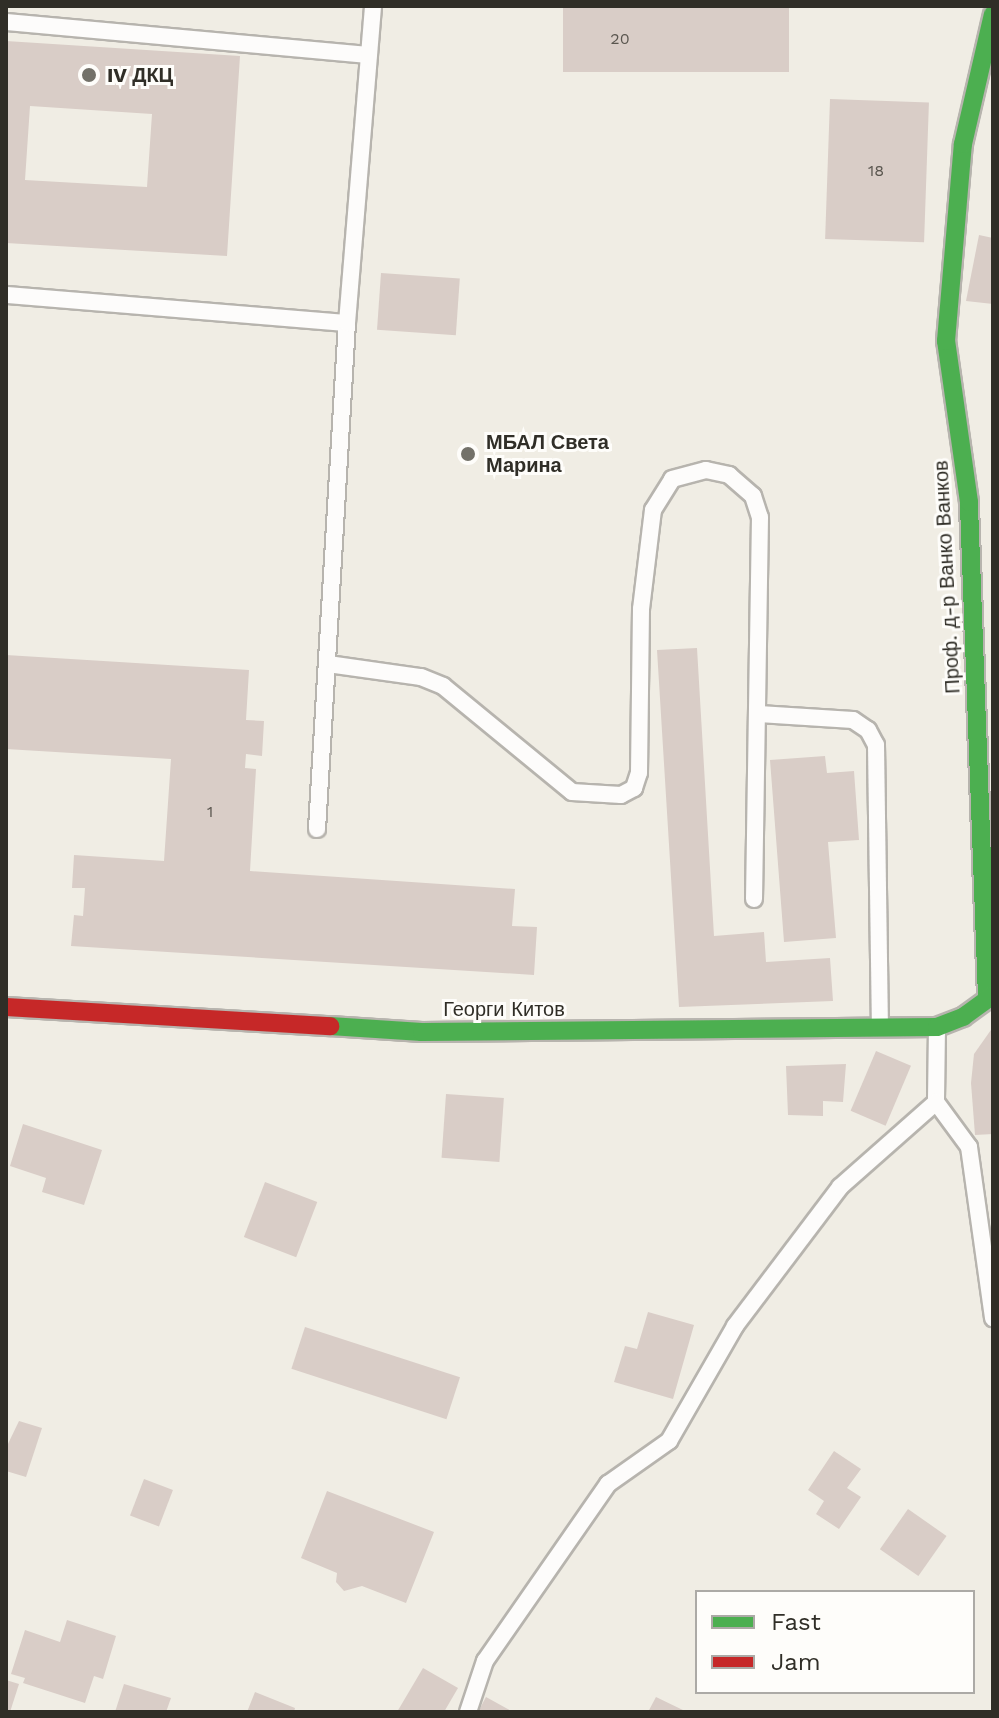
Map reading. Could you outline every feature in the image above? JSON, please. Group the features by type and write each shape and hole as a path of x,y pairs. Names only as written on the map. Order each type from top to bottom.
{"street":[{"name":"Проф. д-р Ванко Ванков","path":"990,996 969,502 946,341 963,144 993,14"},
{"name":"Георги Китов","path":"6,1007 422,1032 880,1028 937,1027 963,1017 990,996"}],"lane":[{"path":"317,829 347,323 373,6"},
{"path":"6,22 369,55"},
{"path":"6,295 347,323"},
{"path":"328,664 421,677 443,686 572,792 621,795 634,788 639,773 641,609 653,510 672,479 706,470 729,475 743,484 760,517 754,899"},
{"path":"759,714 853,720 868,730 876,745 880,1028"},
{"path":"937,1027 936,1102 969,1147 993,1318"},
{"path":"468,1712 485,1661 608,1484 669,1441 735,1326 840,1187 936,1102"}],"building":[{"path":"563,6 789,6 789,72 563,72"},
{"path":"6,41 240,56 227,256 6,243","holes":["30,106 152,114 147,187 25,180"]},
{"path":"830,99 929,102 924,242 825,239"},
{"path":"979,235 993,238 993,304 966,301"},
{"path":"381,273 460,279 456,335 377,330"},
{"path":"697,648 714,936 764,932 766,962 830,958 833,1001 679,1007 657,650"},
{"path":"6,655 249,670 246,720 264,721 262,756 246,754 245,768 256,769 250,871 515,889 512,926 537,927 534,975 71,946 74,915 83,916 85,888 72,888 74,855 164,861 171,759 6,749"},
{"path":"825,756 827,773 854,771 859,840 828,842 836,938 784,942 770,760"},
{"path":"993,1027 993,1134 975,1135 971,1083 974,1054"},
{"path":"876,1051 911,1066 886,1126 851,1111"},
{"path":"846,1064 843,1102 823,1101 823,1116 788,1115 786,1066"},
{"path":"446,1094 504,1098 499,1162 442,1158"},
{"path":"23,1124 102,1150 84,1205 42,1192 46,1178 10,1166"},
{"path":"265,1182 317,1202 296,1257 244,1237"},
{"path":"648,1312 694,1325 673,1399 614,1382 625,1346 637,1349"},
{"path":"305,1327 460,1377 446,1419 291,1369"},
{"path":"19,1421 42,1428 26,1477 6,1471 6,1448"},
{"path":"834,1451 861,1469 847,1488 861,1497 839,1529 816,1514 824,1501 808,1490"},
{"path":"144,1479 173,1490 159,1527 130,1515"},
{"path":"327,1491 434,1532 406,1603 362,1586 344,1591 336,1582 337,1573 301,1558"},
{"path":"908,1509 947,1536 918,1576 880,1549"},
{"path":"67,1620 116,1636 103,1679 94,1676 85,1703 23,1683 25,1678 11,1674 25,1630 60,1642"},
{"path":"423,1668 458,1688 444,1712 397,1712"},
{"path":"6,1680 19,1684 10,1712 6,1712"},
{"path":"124,1684 171,1698 166,1712 115,1712"},
{"path":"255,1692 295,1708 294,1712 247,1712"},
{"path":"486,1697 513,1712 478,1712"},
{"path":"656,1697 687,1712 648,1712"}],"traffic: fast":[{"path":"987,997 969,502 946,341 963,144 993,14"},
{"path":"330,1026 422,1032 937,1027 963,1017 993,995"}],"traffic: jam":[{"path":"6,1007 330,1026"}],"place":[{"name":"IV ДКЦ","path":"89,75"},
{"name":"МБАЛ Света Марина","path":"468,454"}]}
